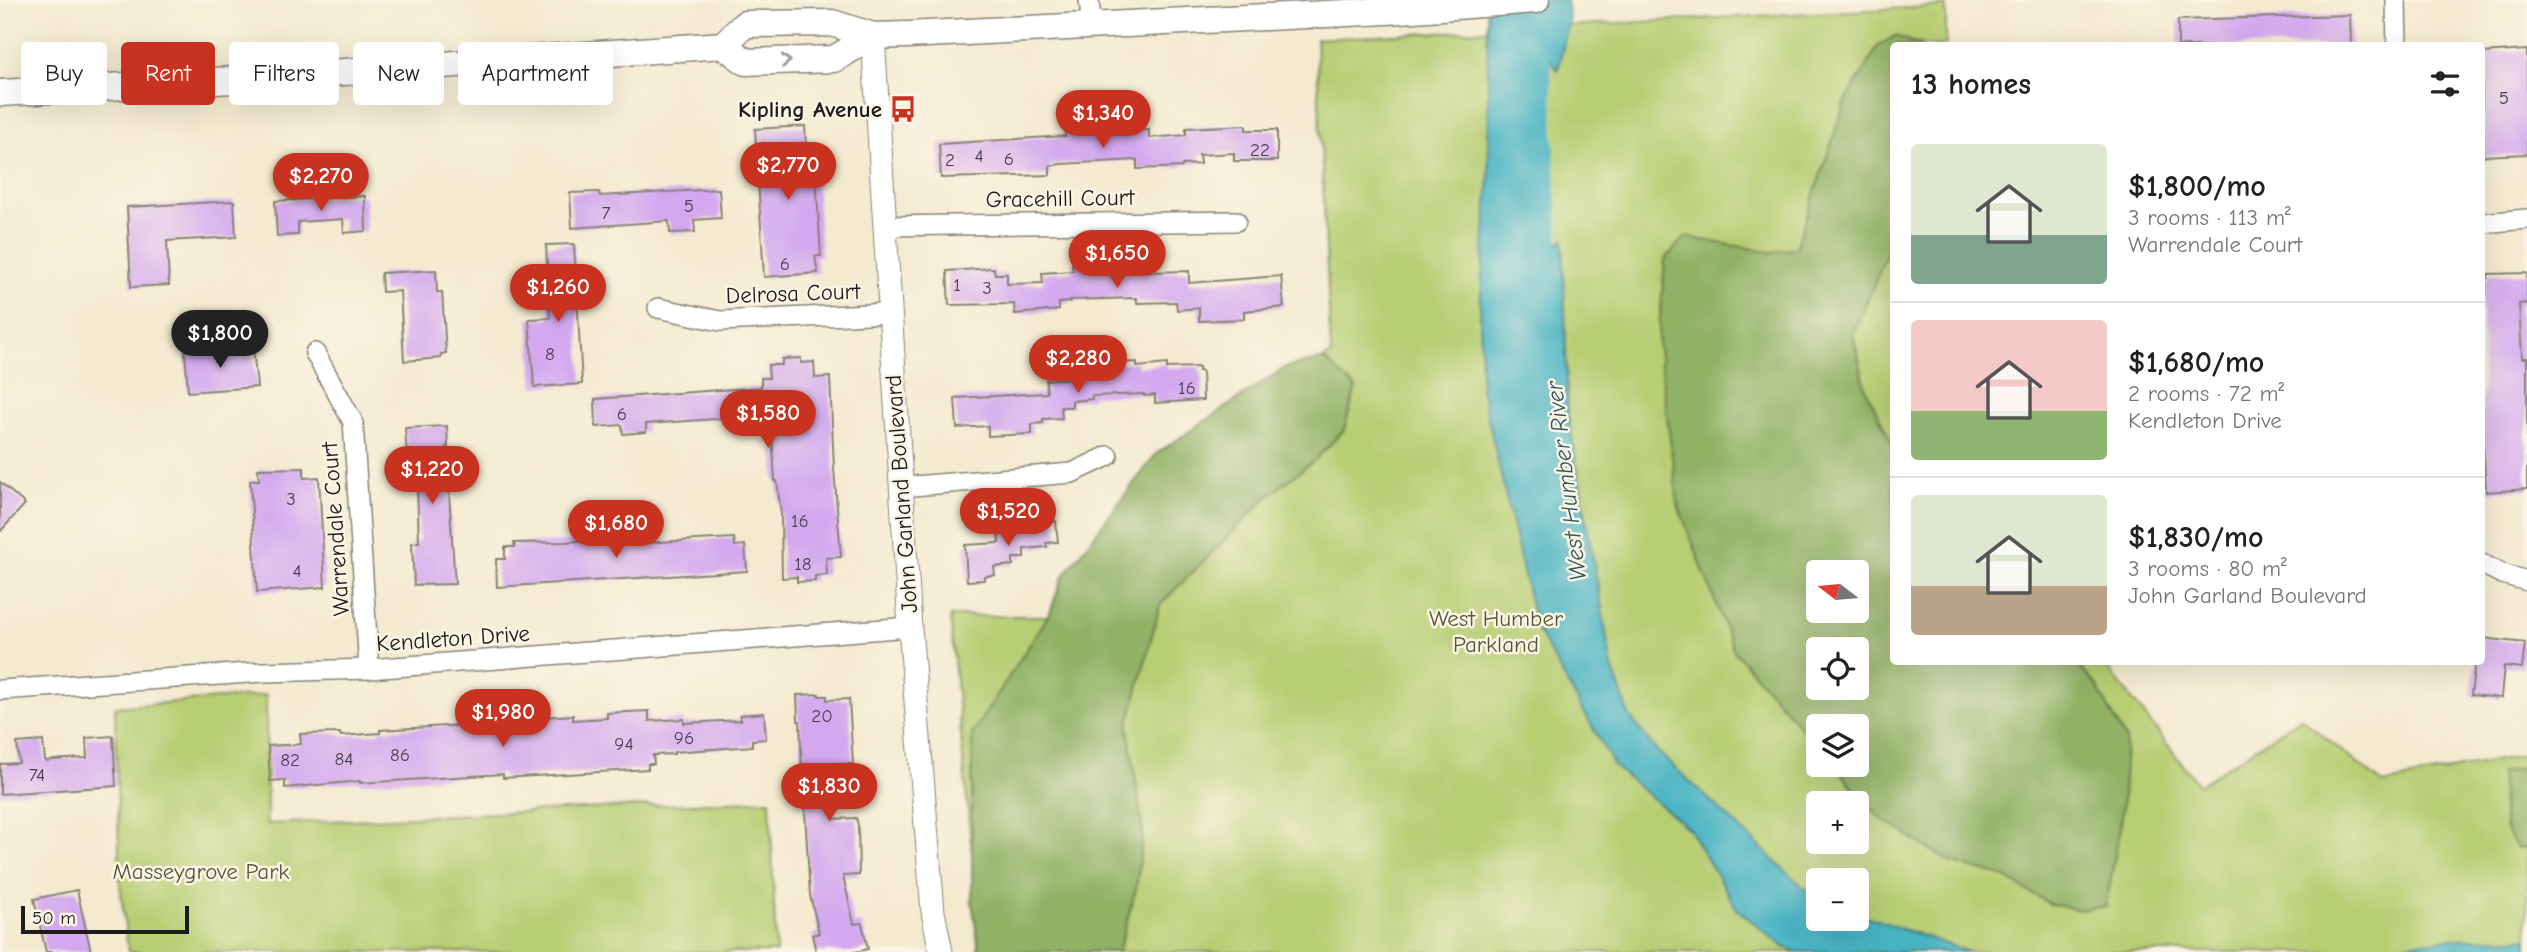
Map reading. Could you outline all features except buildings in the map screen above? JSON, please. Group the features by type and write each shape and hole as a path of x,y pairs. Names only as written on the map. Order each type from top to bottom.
{"main road":[{"path":"0,93 233,80 723,45 745,24 832,23 873,36 1387,11 1536,0"},
{"path":"723,45 746,62 834,59 873,36"}],"street":[{"path":"1090,0 1092,27"},
{"path":"2396,0 2397,42"},
{"name":"John Garland Boulevard","path":"873,36 910,627 933,912 941,952"},
{"path":"2485,223 2527,219"},
{"name":"Gracehill Court","path":"884,226 1236,221"},
{"name":"Delrosa Court","path":"658,308 720,321 890,313"},
{"name":"Warrendale Court","path":"315,353 353,422 369,669"},
{"path":"901,486 1072,473 1108,456"},
{"path":"2485,566 2527,581"},
{"name":"Kendleton Drive","path":"0,690 263,672 369,669 910,627"}],"green space":[{"name":"West Humber Parkland","path":"1946,6 1946,42 1890,42 1890,665 2105,665 2199,785 2301,718 2383,784 2527,754 2527,952 981,952 950,616 1054,616 1164,462 1331,354 1316,39"},
{"path":"1895,36 1914,42 1890,42 1890,238 1885,258 1853,334 1866,390 1890,439 1890,665 2078,665 2096,685 2126,740 2122,817 2106,906 2081,910 2050,904 2002,876 1950,862 1880,818 1869,805 1869,791 1857,791 1844,777 1869,777 1869,714 1806,714 1806,733 1734,651 1678,505 1658,343 1665,259 1685,237 1771,252 1796,248 1844,105 1878,46"},
{"path":"1324,359 1356,388 1344,430 1316,459 1268,496 1160,605 1128,726 1143,832 1136,889 1118,952 979,952 972,900 972,734 1050,613 1062,578 1156,454 1286,367"},
{"name":"Masseygrove Park","path":"266,695 267,824 770,800 776,952 128,952 120,883 115,707"},
{"path":"2527,766 2527,848 2517,848 2505,829 2500,773"}],"water":[{"path":"1487,0 1566,0 1569,19 1558,70 1533,36 1522,68 1517,193 1532,240 1552,251 1563,239 1568,415 1612,667 1629,715 1655,749 1806,889 1806,931 1869,931 1869,917 1969,952 1797,952 1784,947 1737,909 1689,829 1615,767 1536,628 1481,388 1480,305 1489,177"},
{"path":"2527,938 2527,952 2346,952 2446,939"}],"waterway":[{"name":"West Humber River","path":"1528,0 1539,259 1544,297"}],"place":[{"name":"Kipling Avenue","path":"903,109"}]}
